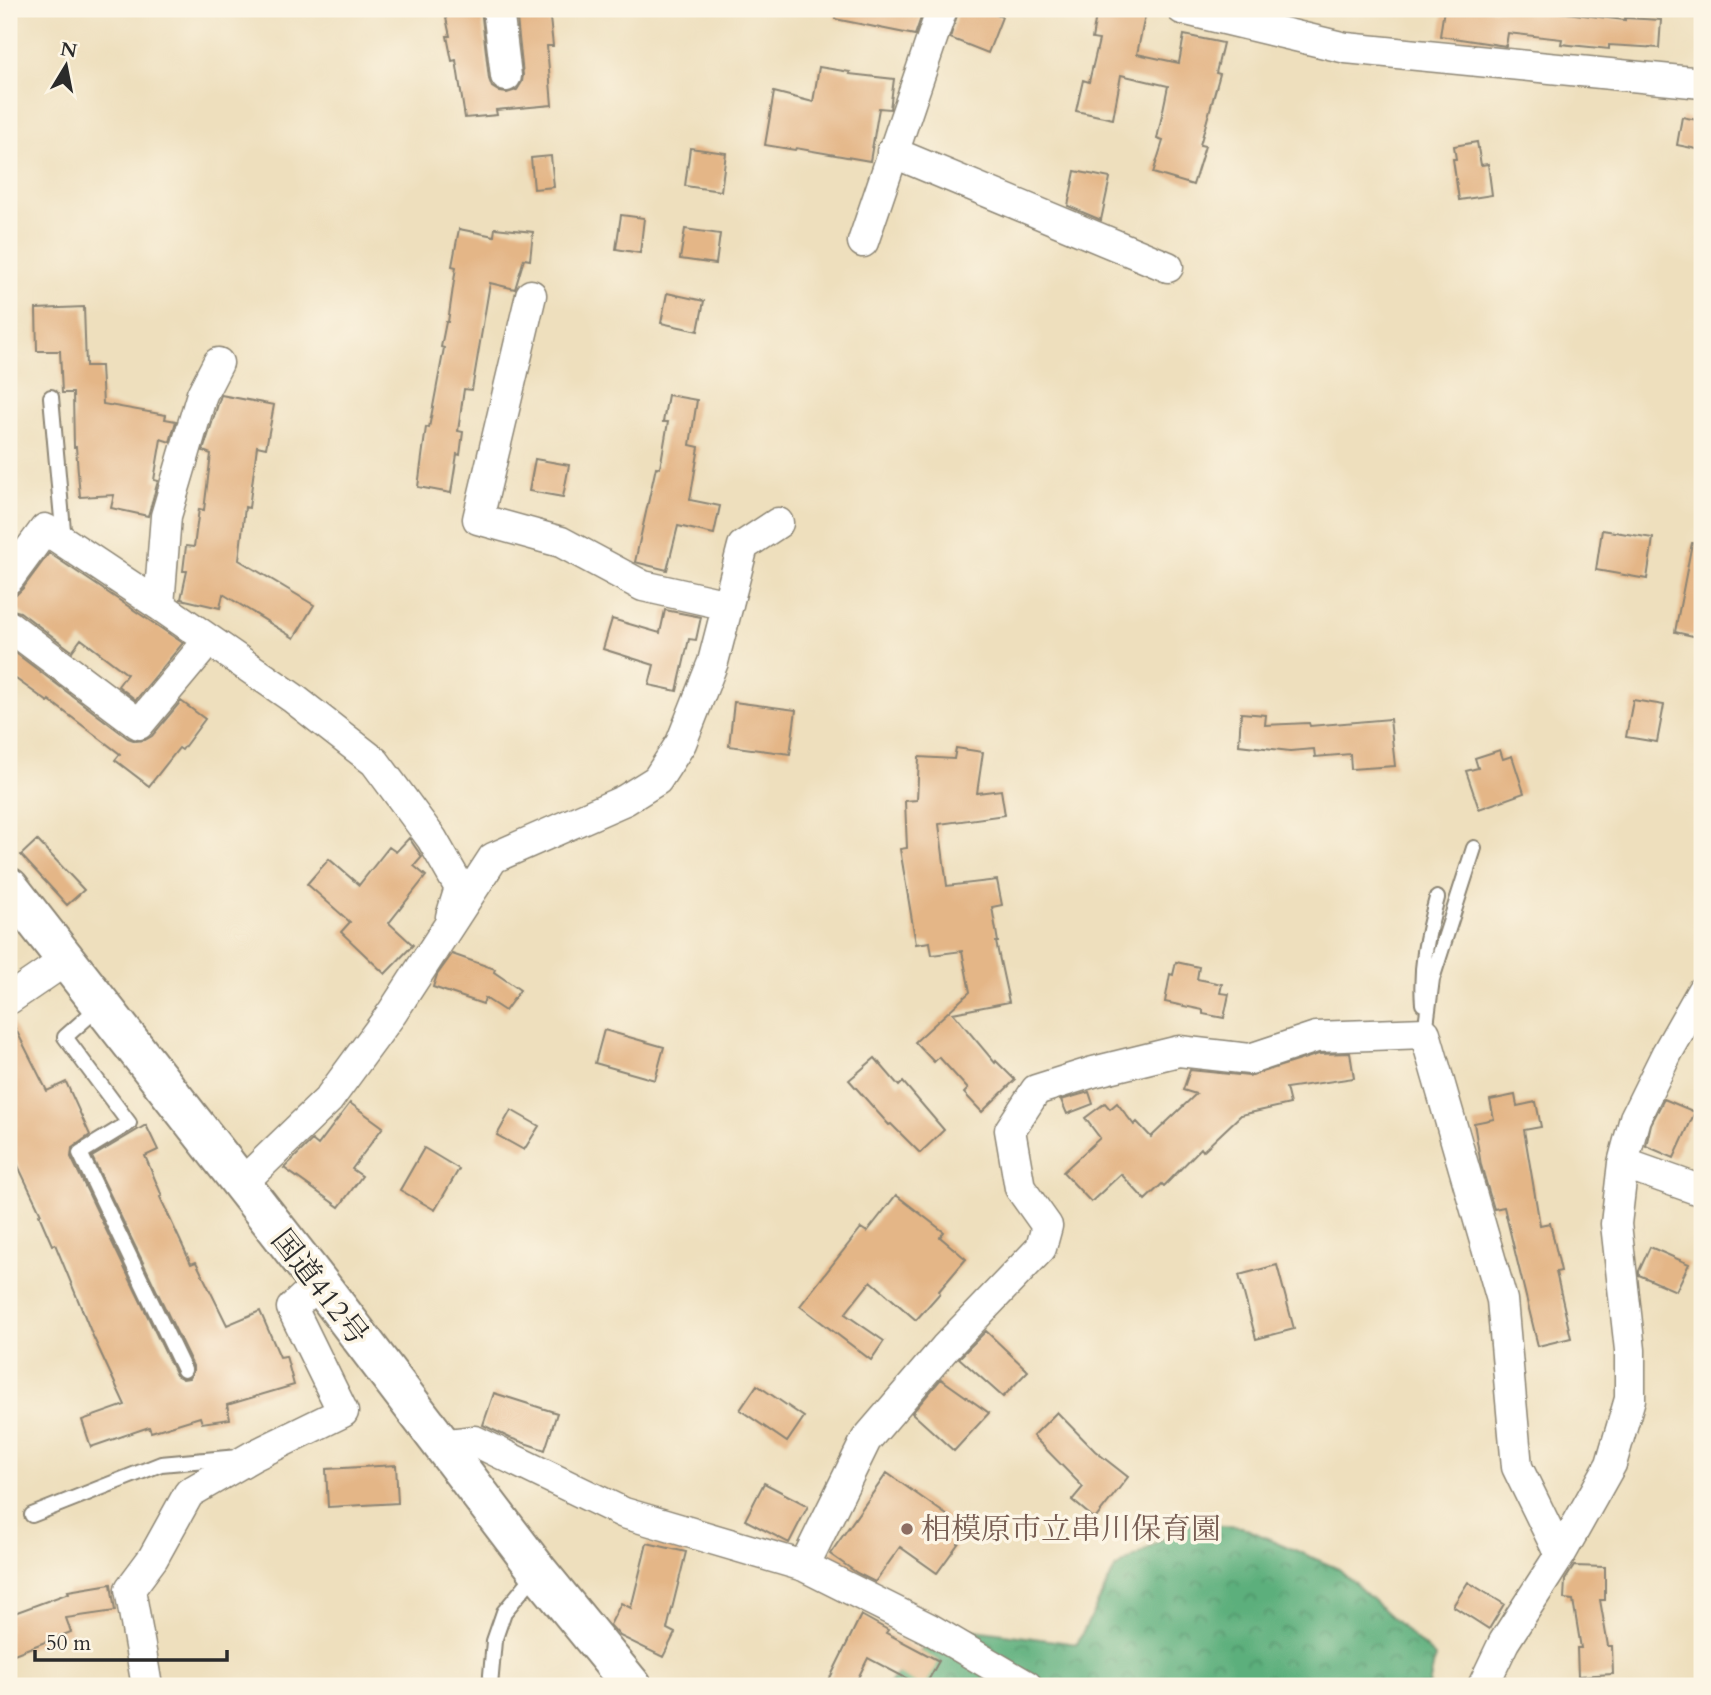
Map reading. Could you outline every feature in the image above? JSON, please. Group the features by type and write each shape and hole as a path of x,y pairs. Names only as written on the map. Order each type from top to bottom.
{"highway":[{"name":"国道412号","path":"9,887 319,1283 538,1571 632,1686"}],"street":[{"path":"498,9 506,76"},
{"path":"863,242 942,9"},
{"path":"1182,9 1346,48 1702,83"},
{"path":"892,152 1168,267"},
{"path":"531,295 478,519 561,542 643,586 728,605"},
{"path":"159,605 166,516 202,394 218,363"},
{"path":"240,1185 328,1100 392,1013 493,858 625,800 657,780 681,743 713,662 743,546 779,523"},
{"path":"9,578 45,529 293,698 375,762 432,839 460,888 449,924"},
{"path":"9,626 139,724 209,640"},
{"path":"9,999 66,960"},
{"path":"1483,1686 1504,1642 1560,1555 1611,1464 1630,1399 1630,1349 1616,1224 1623,1163 1635,1118 1702,990"},
{"path":"804,1566 866,1440 946,1348 1041,1248 1047,1226 1020,1188 1010,1130 1036,1090 1179,1051 1250,1059 1316,1037 1425,1033 1502,1300 1517,1467 1560,1555"},
{"path":"1623,1163 1702,1191"},
{"path":"147,1686 130,1589 153,1558 188,1493 253,1456 343,1412 292,1308 319,1283"},
{"path":"440,1445 475,1441 624,1513 804,1566 930,1629 1027,1686"}],"lane":[{"path":"51,397 64,541"},
{"path":"1425,1033 1432,979 1474,848"},
{"path":"1425,1033 1421,980 1427,935 1437,898"},
{"path":"101,1005 65,1037 129,1123 80,1153 184,1370"},
{"path":"32,1515 161,1464 253,1456"},
{"path":"490,1686 494,1641 503,1612 538,1571"}],"green space":[{"path":"1188,1524 1242,1527 1339,1569 1435,1657 1429,1686 887,1686 917,1652 968,1629 1077,1644 1115,1569"}],"building":[{"path":"444,9 481,9 489,79 492,87 507,93 517,90 523,75 516,9 549,9 553,46 547,46 552,105 496,110 497,115 465,118 456,60 452,61 447,36 450,36"},
{"path":"836,9 924,9 915,35 835,19"},
{"path":"959,9 982,9 1002,17 988,53 950,38"},
{"path":"1097,9 1145,16 1137,54 1179,63 1184,35 1223,43 1216,73 1220,74 1200,145 1205,146 1193,185 1153,173 1163,141 1157,139 1168,86 1121,75 1113,119 1076,111 1083,80 1089,82 1099,40 1092,39"},
{"path":"1444,9 1534,9 1625,20 1661,20 1659,48 1609,45 1609,49 1561,44 1562,39 1508,33 1506,46 1440,36"},
{"path":"819,67 850,72 849,74 894,79 890,109 879,108 870,161 765,145 774,92 813,102"},
{"path":"1682,117 1702,121 1702,150 1677,145"},
{"path":"1477,142 1481,165 1488,164 1492,195 1459,200 1453,159 1456,159 1454,146"},
{"path":"690,148 726,153 721,191 685,186"},
{"path":"551,156 554,187 534,189 531,158"},
{"path":"1075,171 1110,178 1101,220 1068,206"},
{"path":"621,215 644,218 640,253 616,249"},
{"path":"495,228 533,232 530,260 524,259 515,289 490,283 472,390 464,389 458,431 463,432 451,493 418,487 426,427 429,428 444,348 441,347 448,322 456,267 452,266 459,229 494,236"},
{"path":"685,229 720,234 716,264 680,259"},
{"path":"667,293 704,301 698,331 661,323"},
{"path":"84,307 86,366 101,366 103,404 166,415 165,419 176,421 170,442 161,439 154,480 158,481 148,516 111,508 114,495 80,497 74,447 73,393 62,393 60,351 37,351 36,309"},
{"path":"221,395 274,405 266,448 257,446 249,508 245,507 239,560 314,605 294,638 223,594 220,608 181,599 187,571 183,571 186,546 194,547 199,509 204,510 211,454 203,451"},
{"path":"668,395 697,400 690,445 699,447 690,500 720,506 714,534 678,526 667,570 635,562 656,467 660,468 668,422 663,422"},
{"path":"535,459 569,465 563,497 529,491"},
{"path":"1602,530 1653,538 1647,579 1596,570"},
{"path":"1692,543 1702,544 1702,638 1675,632"},
{"path":"49,553 183,643 136,700 118,686 127,674 81,639 72,651 20,612 9,609 9,595 17,594 23,588"},
{"path":"665,610 701,617 696,640 689,639 677,691 649,685 654,665 603,649 612,619 660,633"},
{"path":"9,648 128,738 136,741 152,736 181,701 205,719 182,750 179,748 149,786 115,760 120,754 49,700 48,702 9,674"},
{"path":"1633,700 1664,705 1657,742 1626,737"},
{"path":"734,702 796,710 790,754 729,746"},
{"path":"1241,713 1266,715 1265,725 1309,723 1310,726 1390,719 1395,766 1351,769 1350,754 1315,757 1314,749 1290,751 1239,745"},
{"path":"956,748 983,752 977,793 1001,790 1005,815 939,824 947,886 997,880 1002,905 992,907 996,942 1009,1002 953,1013 995,1063 996,1061 1015,1080 982,1112 964,1093 968,1089 939,1057 934,1062 915,1042 970,992 962,951 932,955 930,942 916,944 900,849 907,848 905,801 917,800 919,757 954,759"},
{"path":"1500,750 1503,759 1512,756 1524,793 1479,809 1466,771 1478,768 1475,758"},
{"path":"409,838 422,857 414,866 426,876 389,923 413,945 385,974 341,932 350,922 307,884 329,859 359,885 389,847 396,852"},
{"path":"37,840 84,890 67,905 21,855"},
{"path":"452,954 495,969 494,972 520,990 505,1011 485,998 483,1004 433,987 437,975"},
{"path":"1176,962 1199,967 1197,979 1222,984 1220,993 1229,994 1224,1018 1203,1014 1203,1010 1165,1002 1170,974 1173,975"},
{"path":"9,1016 47,1091 66,1082 90,1135 72,1148 71,1157 176,1375 183,1379 189,1378 193,1366 92,1157 146,1125 158,1150 145,1156 162,1196 160,1197 191,1264 196,1262 227,1325 260,1311 280,1357 286,1356 294,1385 227,1405 230,1419 202,1423 200,1417 151,1432 149,1427 91,1447 82,1420 125,1405 55,1244 52,1245 39,1215 41,1214 9,1147"},
{"path":"604,1030 664,1047 655,1080 595,1063"},
{"path":"1350,1053 1354,1078 1286,1088 1290,1104 1241,1115 1203,1151 1201,1148 1164,1186 1162,1184 1145,1200 1121,1174 1091,1202 1063,1172 1100,1138 1085,1118 1105,1103 1110,1109 1117,1103 1134,1125 1137,1122 1151,1137 1196,1094 1183,1090 1190,1070 1249,1076 1319,1054"},
{"path":"875,1058 899,1086 903,1082 944,1130 920,1153 889,1125 849,1080"},
{"path":"1089,1092 1093,1104 1067,1114 1061,1100"},
{"path":"1515,1095 1517,1106 1536,1102 1541,1127 1524,1130 1540,1225 1550,1223 1561,1271 1556,1272 1571,1338 1538,1346 1504,1207 1494,1209 1481,1165 1474,1123 1494,1119 1490,1100"},
{"path":"1664,1099 1695,1112 1674,1158 1646,1146 1651,1124"},
{"path":"350,1103 383,1127 352,1169 362,1176 339,1207 284,1168 312,1140 318,1145"},
{"path":"511,1110 539,1126 524,1150 497,1135"},
{"path":"424,1148 459,1169 435,1210 400,1190"},
{"path":"896,1195 944,1232 940,1237 966,1259 916,1320 871,1281 845,1314 884,1341 871,1360 800,1306 861,1228 867,1232"},
{"path":"1650,1247 1689,1264 1676,1291 1639,1275"},
{"path":"1277,1265 1294,1329 1256,1339 1239,1275"},
{"path":"986,1331 1028,1371 1003,1397 959,1358"},
{"path":"941,1379 989,1413 954,1451 912,1413"},
{"path":"757,1385 804,1417 787,1442 740,1410"},
{"path":"494,1393 557,1413 545,1450 483,1425"},
{"path":"1057,1412 1095,1451 1128,1477 1095,1519 1072,1500 1083,1487 1033,1436"},
{"path":"396,1465 398,1503 328,1507 326,1469"},
{"path":"887,1473 968,1530 937,1573 900,1547 875,1582 830,1554"},
{"path":"764,1483 808,1506 789,1543 745,1520"},
{"path":"647,1543 686,1552 667,1629 675,1633 663,1657 620,1636 610,1625 621,1603 631,1608"},
{"path":"1574,1566 1605,1567 1605,1600 1600,1600 1608,1646 1612,1646 1613,1674 1578,1676 1577,1648 1581,1648 1573,1600 1564,1599 1565,1580"},
{"path":"1468,1582 1504,1604 1489,1629 1453,1606"},
{"path":"111,1584 115,1611 66,1618 71,1632 9,1656 9,1615 69,1593 68,1591"},
{"path":"861,1615 888,1630 886,1633 939,1661 925,1686 868,1658 854,1686 826,1686"}],"place":[{"name":"相模原市立串川保育園","path":"907,1529"}]}
